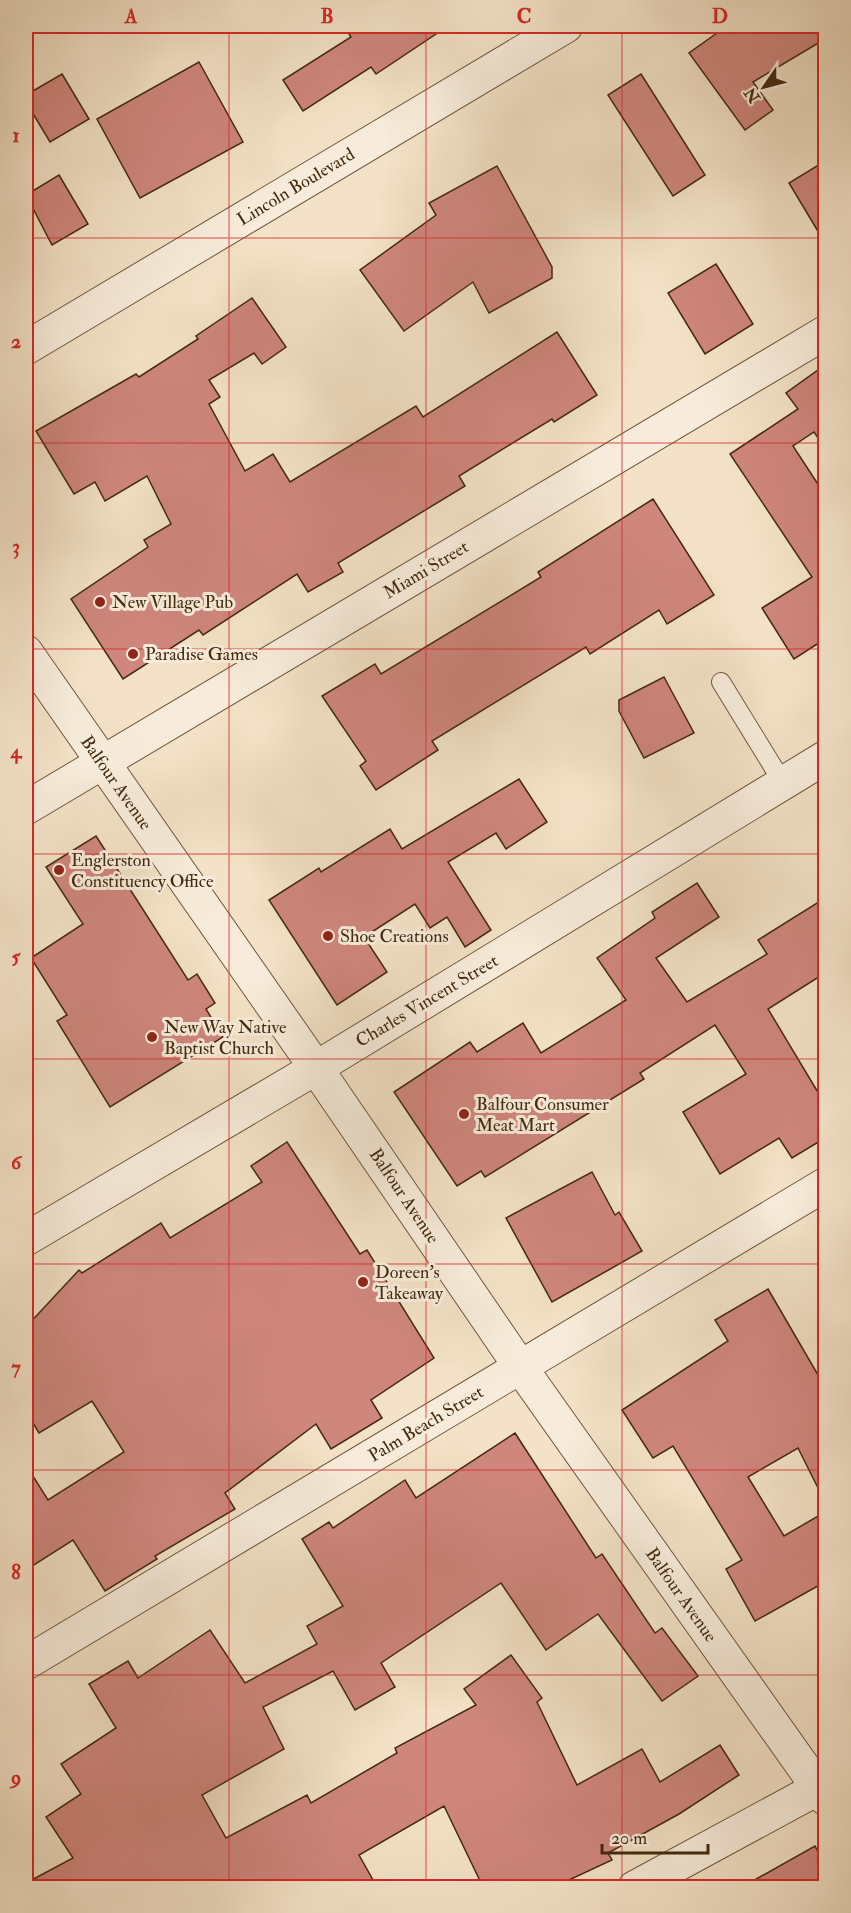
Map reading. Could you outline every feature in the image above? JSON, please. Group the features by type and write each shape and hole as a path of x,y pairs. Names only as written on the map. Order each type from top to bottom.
{"street":[{"name":"Lincoln Boulevard","path":"26,348 566,26"},
{"name":"Miami Street","path":"26,808 825,332"},
{"name":"Balfour Avenue","path":"26,652 316,1068 520,1368 823,1791"},
{"name":"Charles Vincent Street","path":"26,1239 316,1068 825,757"},
{"name":"Palm Beach Street","path":"26,1663 825,1184"},
{"path":"634,1887 823,1791"}],"lane":[{"path":"721,682 783,783"}],"building":[{"path":"344,26 448,26 376,74 371,67 303,111 283,80 351,37"},
{"path":"727,26 825,26 825,39 753,82 773,110 745,130 689,53"},
{"path":"199,62 243,142 140,198 97,119"},
{"path":"62,74 89,119 50,142 26,102 26,95"},
{"path":"641,74 705,175 673,196 608,95"},
{"path":"825,161 825,243 789,183"},
{"path":"497,166 552,267 552,278 489,313 473,282 404,331 360,270 436,215 429,203"},
{"path":"59,175 88,224 52,245 26,195"},
{"path":"716,264 753,324 705,354 668,293"},
{"path":"252,298 286,347 262,364 254,353 209,380 220,397 209,404 245,471 273,454 290,482 416,406 423,417 557,332 597,395 554,422 552,419 459,476 465,486 338,563 343,572 308,592 297,574 203,635 199,630 123,679 71,599 148,547 144,540 171,524 147,476 105,501 95,482 74,494 36,431 136,374 139,377 198,339 196,336"},
{"path":"825,365 825,448 814,432 793,446 825,495 825,639 794,659 762,608 812,577 730,454 798,409 786,393"},
{"path":"653,499 714,595 667,624 659,610 590,654 586,647 432,741 438,750 376,790 360,766 366,761 322,696 375,664 381,674 541,577 538,572"},
{"path":"664,677 694,733 644,758 619,711 619,700"},
{"path":"519,779 547,822 506,849 496,833 448,862 491,930 465,947 447,917 430,928 415,904 364,937 387,972 337,1005 269,900 319,868 321,872 390,829 402,849"},
{"path":"96,836 188,980 197,974 215,1003 206,1009 223,1037 110,1107 57,1021 67,1015 31,958 83,924 46,867"},
{"path":"697,883 719,917 656,958 687,1002 767,954 758,940 825,898 825,973 768,1009 825,1104 825,1138 792,1158 779,1138 720,1174 683,1112 746,1074 715,1025 640,1073 644,1079 485,1177 481,1171 457,1186 394,1092 470,1042 477,1052 523,1023 541,1053 626,1000 597,958 655,918 652,912"},
{"path":"287,1142 360,1254 367,1250 434,1358 371,1400 382,1418 331,1449 316,1424 225,1493 235,1509 155,1556 157,1559 105,1591 73,1540 26,1570 26,1465 48,1500 124,1452 92,1401 39,1433 26,1411 26,1327 79,1270 82,1273 161,1223 170,1238 262,1182 251,1166"},
{"path":"592,1172 615,1215 619,1212 642,1251 552,1302 506,1218"},
{"path":"768,1289 825,1387 825,1502 798,1448 748,1477 784,1536 825,1512 825,1582 755,1621 726,1569 742,1560 673,1446 653,1458 622,1410 728,1341 715,1320"},
{"path":"515,1433 596,1558 602,1554 655,1633 662,1628 698,1676 662,1701 598,1614 546,1650 501,1583 381,1663 395,1687 355,1710 333,1671 263,1707 284,1749 202,1795 226,1838 307,1795 311,1803 397,1753 395,1748 476,1705 464,1689 511,1655 542,1698 537,1702 577,1785 642,1749 660,1782 720,1745 739,1775 679,1814 608,1853 612,1860 554,1887 483,1887 444,1806 359,1855 377,1887 26,1887 26,1883 73,1858 46,1817 81,1794 61,1764 116,1728 89,1684 128,1661 138,1678 210,1630 245,1683 317,1644 307,1626 343,1606 302,1539 329,1522 333,1528 405,1480 416,1498"},
{"path":"815,1846 825,1865 825,1887 742,1887"}],"place":[{"name":"New Village Pub","path":"100,602"},
{"name":"Paradise Games","path":"133,654"},
{"name":"Englerston Constituency Office","path":"59,870"},
{"name":"Shoe Creations","path":"328,936"},
{"name":"New Way Native Baptist Church","path":"152,1037"},
{"name":"Balfour Consumer Meat Mart","path":"464,1114"},
{"name":"Doreen's Takeaway","path":"363,1282"}]}
